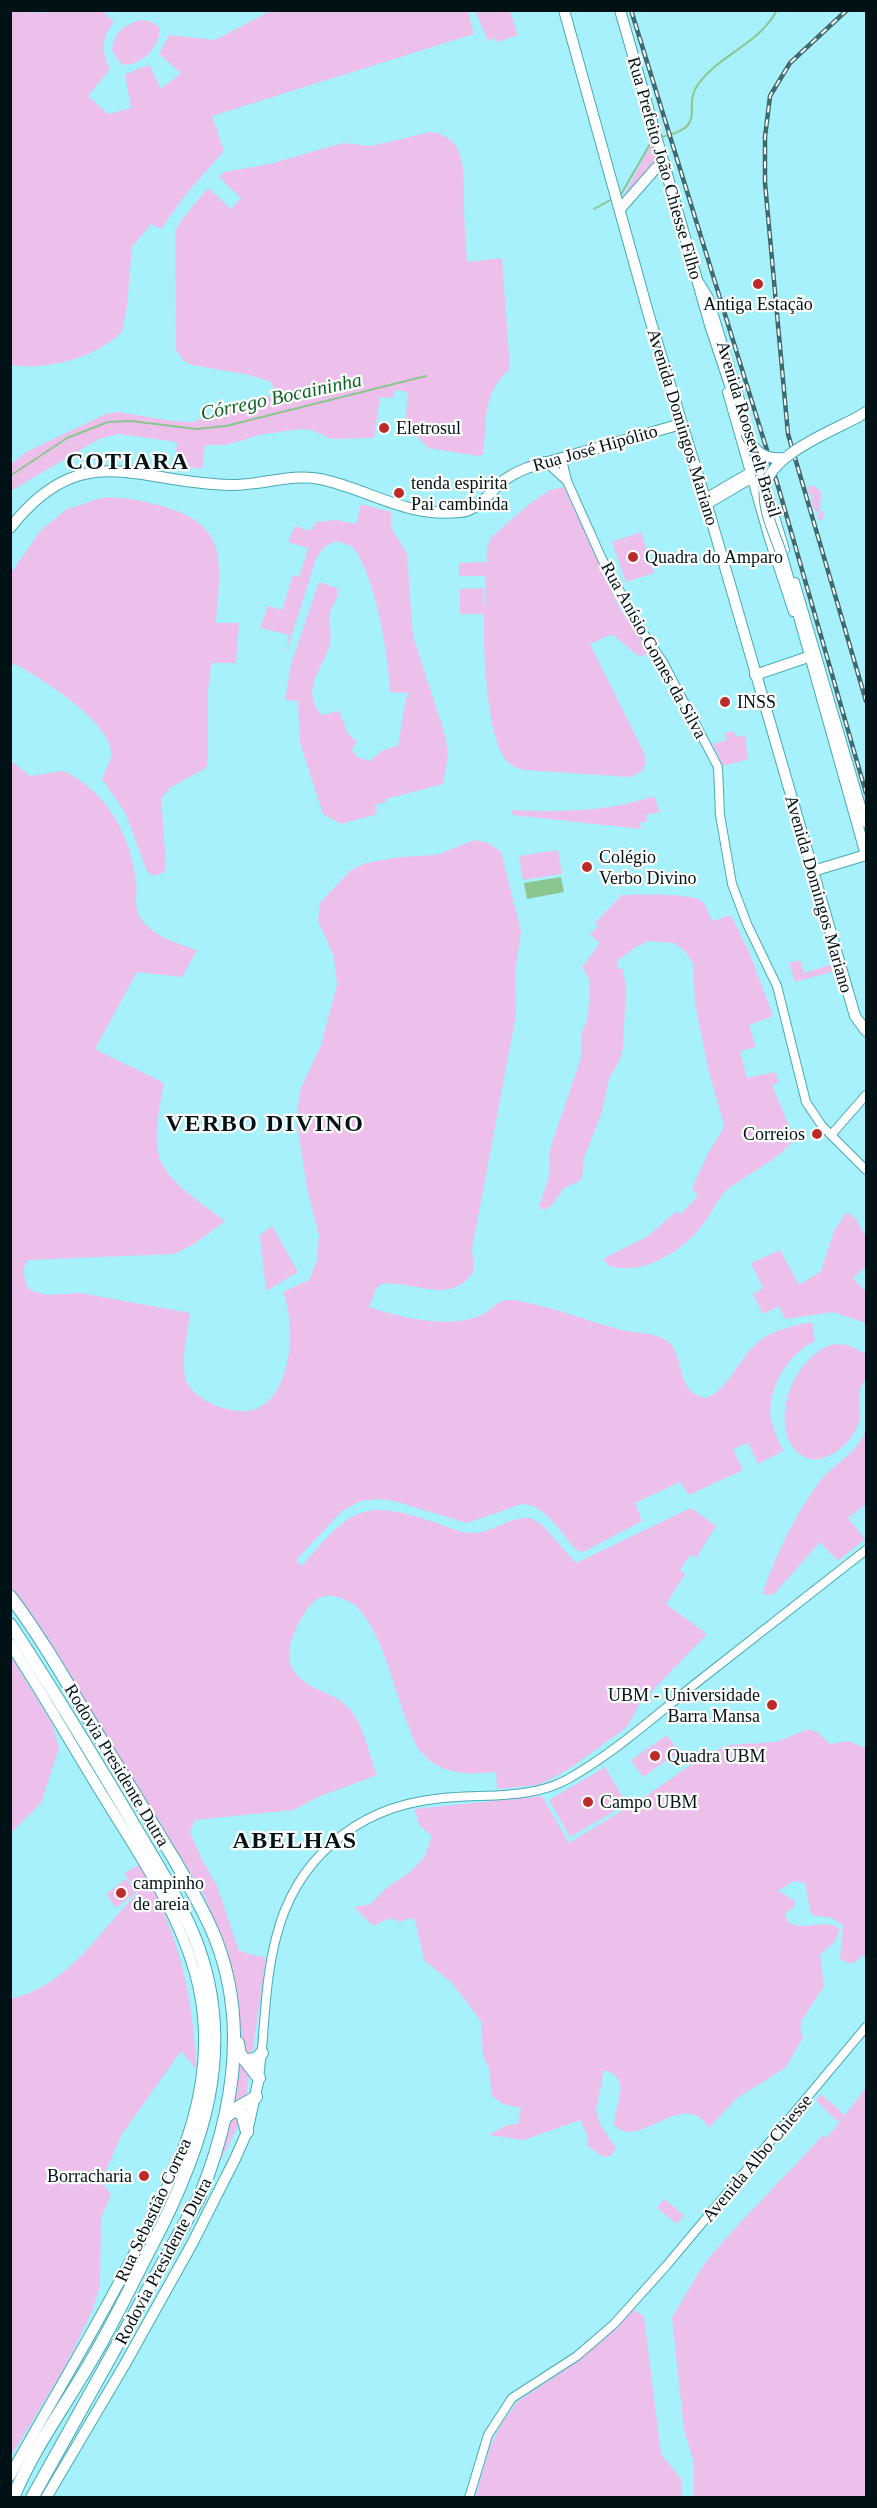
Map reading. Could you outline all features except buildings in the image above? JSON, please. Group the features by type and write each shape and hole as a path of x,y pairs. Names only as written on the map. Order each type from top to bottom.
{"highway":[{"name":"Rodovia Presidente Dutra","path":"10,1596 49,1653 207,1916 226,1971 235,2043 230,2113 210,2173 185,2227 32,2498"},
{"name":"Rodovia Presidente Dutra","path":"10,1624 175,1894 204,1965 211,1996 215,2042 206,2117 183,2183 99,2346 13,2498"},
{"path":"175,1861 196,1891 219,1938 231,1977 239,2049 259,2078"},
{"path":"247,2060 256,2059 262,2053"},
{"path":"230,2113 256,2097"},
{"path":"230,2113 242,2114 248,2132"}],"main road":[{"name":"Avenida Domingos Mariano","path":"564,10 681,424 706,501 855,1016 867,1031"},
{"name":"Rua Prefeito João Chiesse Filho","path":"620,10 710,325 751,444 762,456 784,458"},
{"path":"619,206 656,168 665,164"},
{"path":"813,871 867,855 808,655 765,490 770,475 784,458 862,415"},
{"name":"Rua José Hipólito","path":"10,528 44,493 69,479 98,471 127,471 230,485 316,478 400,507 427,512 459,513 475,507 514,473 545,461 681,424"},
{"path":"754,672 808,655"},
{"name":"Rua Sebastião Correa","path":"10,1644 142,1859 180,1931 195,1975 203,2047 203,2065 194,2119 174,2174 93,2334 10,2476"},
{"path":"46,2498 192,2244 248,2132 259,2078"}],"street":[{"name":"Avenida Roosevelt Brasil","path":"697,280 708,296 719,329 867,823"},
{"name":"Rua Prefeito João Chiesse Filho","path":"710,325 750,476 804,640"},
{"name":"Rua Anísio Gomes da Silva","path":"567,455 563,464 567,481 578,507 623,598 663,662 717,764 725,850 737,898 777,986 804,1094 813,1114 867,1170"},
{"path":"545,461 567,481"},
{"path":"706,501 750,476"},
{"path":"831,1135 867,1095"},
{"path":"259,2078 268,1980 279,1927 295,1892 315,1860 330,1844 365,1821 401,1805 436,1799 524,1793 569,1779 634,1733 867,1550"},
{"name":"Avenida Albo Chiesse","path":"469,2498 488,2435 512,2398 588,2347 646,2288 867,2027"}],"shaded area":[{"path":"10,11 44,13 103,11 114,22 107,33 104,44 105,56 110,69 88,96 108,114 131,108 125,74 149,65 161,89 181,73 159,54 169,35 215,40 270,11 468,11 474,34 212,116 224,151 186,194 161,229 151,224 132,247 127,307 122,331 99,349 85,355 54,364 24,366 10,365"},
{"path":"475,11 510,11 518,35 498,42 495,38 488,41"},
{"path":"143,20 153,22 160,28 157,42 148,55 142,59 135,63 121,64 112,50 115,38 126,26"},
{"path":"430,132 451,140 461,158 467,262 502,258 510,369 494,388 490,398 483,454 479,456 428,448 405,424 408,392 395,390 393,398 380,397 374,438 331,439 312,430 300,429 259,435 226,445 205,445 202,469 183,466 185,456 176,454 177,442 119,434 99,439 11,491 11,464 26,452 108,413 118,412 192,422 210,416 227,405 277,395 271,382 250,375 192,365 184,361 176,350 175,231 208,188 231,209 241,198 219,177 224,172 270,164 343,143 372,146"},
{"path":"653,141 659,157 623,197"},
{"path":"813,485 821,492 820,510 824,512 821,525 821,521 817,518 819,512 813,509 811,500 813,496 807,492 809,486"},
{"path":"564,487 620,609 651,652 640,657 612,634 590,644 644,753 646,762 642,771 631,777 524,770 509,763 500,749 490,713 485,669 484,614 460,614 460,589 483,588 484,611 486,576 459,576 459,563 485,562 486,571 487,549 491,538 529,504 550,490"},
{"path":"101,498 125,498 165,507 186,515 201,525 211,537 217,551 219,584 216,623 239,623 236,663 211,663 206,768 171,787 161,798 166,864 164,872 155,876 147,872 125,812 102,779 112,755 108,742 100,729 89,716 60,692 19,666 14,664 11,666 11,573 41,530 67,509"},
{"path":"361,504 391,512 391,527 407,554 413,636 446,738 448,756 443,784 386,799 386,802 375,805 377,814 341,824 323,814 300,743 298,701 285,700 291,664 319,582 337,588 329,620 330,641 313,686 312,695 321,715 339,711 348,734 357,741 352,750 357,757 370,761 383,750 398,746 406,697 409,697 408,693 390,692 387,657 374,596 368,576 352,546 336,541 324,547 316,559 286,653 289,635 260,628 268,606 282,610 293,575 299,577 308,548 288,542 295,526 310,531 317,522 336,520 356,524"},
{"name":"Quadra do Amparo","path":"641,532 654,573 626,582 612,542"},
{"path":"734,731 736,737 745,735 748,759 723,766 713,744 727,740 725,733"},
{"path":"10,760 30,776 64,771 93,791 114,816 128,846 136,880 137,910 142,920 160,935 197,950 182,977 137,972 95,1049 164,1083 157,1133 158,1151 163,1165 184,1190 225,1221 193,1245 174,1254 28,1260 24,1275 30,1290 47,1295 80,1293 190,1313 184,1353 185,1377 189,1386 205,1400 226,1409 247,1411 256,1409 268,1401 278,1389 288,1357 289,1322 283,1292 309,1280 317,1260 319,1235 307,1189 296,1117 301,1088 321,1045 337,985 334,957 318,921 320,903 351,870 366,863 400,857 436,855 475,840 489,843 501,852 521,931 515,973 516,1015 472,1249 474,1270 455,1288 443,1290 381,1284 376,1289 369,1307 409,1318 439,1322 467,1320 483,1314 502,1301 512,1300 622,1330 651,1334 662,1338 673,1347 685,1382 696,1395 706,1398 727,1382 750,1350 762,1339 782,1329 812,1322 815,1341 796,1354 788,1363 772,1397 771,1420 783,1451 758,1464 748,1443 733,1449 743,1470 689,1495 680,1482 635,1503 642,1521 583,1552 576,1550 546,1514 530,1505 522,1504 467,1523 394,1501 379,1499 360,1501 342,1511 296,1560 302,1566 318,1547 346,1521 373,1510 410,1515 469,1533 488,1530 516,1519 531,1518 543,1526 576,1563 691,1508 716,1526 696,1558 690,1555 680,1570 685,1574 666,1604 707,1634 639,1705 627,1727 569,1769 537,1785 497,1789 496,1772 458,1772 432,1762 413,1738 380,1644 366,1617 349,1601 339,1597 324,1596 313,1602 302,1617 293,1636 290,1646 290,1662 300,1678 349,1708 362,1731 377,1775 318,1797 294,1810 195,1820 190,1832 217,1886 239,1951 266,1958 253,2049 249,2055 242,2049 224,1949 204,1895 52,1647 11,1590"},
{"path":"654,796 660,812 646,815 647,821 640,823 641,829 511,813 513,810 566,811 602,808"},
{"path":"558,850 562,874 523,880 519,856"},
{"path":"561,877 564,892 527,899 524,883"},
{"path":"622,895 696,898 705,905 713,921 731,915 750,954 773,1016 749,1025 756,1047 740,1051 747,1078 775,1072 779,1082 772,1085 794,1138 776,1157 729,1188 705,1222 675,1251 650,1264 623,1268 609,1266 603,1259 648,1236 677,1211 680,1215 698,1196 692,1188 724,1124 709,1073 695,1003 693,964 686,952 674,943 649,941 637,946 617,961 617,968 623,969 626,989 623,1049 609,1079 602,1112 584,1158 582,1177 578,1182 564,1188 551,1206 544,1210 539,1206 550,1174 549,1152 581,1058 581,1035 588,1018 590,981 582,967 600,943 590,934 598,927 595,923"},
{"path":"800,960 804,973 833,964 835,971 795,982 789,963"},
{"path":"847,1212 856,1219 865,1236 866,1234 866,1266 853,1278 866,1292 866,1323 833,1312 785,1319 779,1306 763,1314 753,1294 763,1288 751,1263 780,1250 799,1285 821,1271 834,1231"},
{"path":"272,1226 298,1272 266,1291 260,1235"},
{"path":"835,1344 848,1345 866,1354 866,1373 859,1395 859,1422 850,1439 834,1453 816,1459 807,1458 798,1453 787,1436 786,1403 792,1383 804,1365 818,1351"},
{"path":"866,1429 866,1504 848,1518 865,1539 838,1561 820,1542 773,1595 765,1595 763,1591 775,1562 803,1506 821,1480 858,1444"},
{"path":"11,1657 52,1723 59,1748 41,1803 11,1833"},
{"path":"809,1729 817,1732 830,1744 848,1741 866,1748 866,1953 852,1964 840,1959 843,1925 831,1918 811,1915 805,1883 794,1881 778,1891 795,1901 794,1907 785,1914 788,1922 801,1926 827,1924 840,1928 835,1941 820,1955 824,1986 802,2020 800,2027 803,2038 785,2068 737,2098 709,2128 699,2117 687,2113 635,2131 624,2131 614,2124 620,2085 613,2074 604,2070 596,2110 600,2124 616,2148 611,2156 603,2157 587,2145 588,2136 580,2120 524,2140 489,2135 507,2125 518,2124 521,2108 503,2104 492,2096 489,2068 483,2056 481,2021 452,1983 424,1960 415,1920 410,1918 400,1922 390,1918 373,1926 354,1907 371,1904 384,1890 410,1872 425,1856 432,1836 420,1826 414,1809 542,1796 569,1843 646,1796 705,1755 729,1745 776,1742"},
{"name":"Quadra UBM","path":"667,1735 679,1752 643,1777 631,1760"},
{"name":"Campo UBM","path":"605,1767 627,1804 570,1837 549,1800"},
{"path":"141,1864 165,1915 181,1963 191,2013 196,2069 182,2052 179,2054 122,2134 101,2181 111,2195 101,2218 100,2286 93,2309 66,2365 11,2456 11,1999 32,1992 50,1982 82,1955 138,1893 124,1873"},
{"name":"campinho de areia","path":"126,1879 137,1892 116,1908 106,1894"},
{"path":"241,2065 249,2074 246,2099 236,2103 234,2099 238,2066"},
{"path":"866,2088 866,2497 694,2497 694,2463 684,2430 672,2317 709,2258 823,2135 827,2138"},
{"path":"821,2094 845,2115 838,2122 816,2100"},
{"path":"235,2113 240,2123 213,2174 224,2146 231,2116"},
{"path":"664,2199 684,2215 677,2224 657,2208"},
{"path":"632,2309 644,2316 661,2454 681,2479 682,2497 475,2498 491,2444 502,2423 518,2401 581,2359"}],"waterway":[{"path":"661,137 676,133 690,122 692,100 699,83 718,64 760,32 777,10"},
{"path":"620,196 653,139"},
{"path":"594,209 612,199"},
{"name":"Córrego Bocaininha","path":"10,476 67,438 108,422 131,421 197,429 226,426 426,376"}],"railway":[{"path":"631,10 778,486 866,793"},
{"path":"847,10 790,63 770,96 765,137 765,183 788,434 866,701"}],"place":[{"name":"Antiga Estação","path":"758,284"},
{"name":"Eletrosul","path":"384,428"},
{"name":"tenda espirita Pai cambinda","path":"399,493"},
{"name":"Quadra do Amparo","path":"633,557"},
{"name":"INSS","path":"725,702"},
{"name":"Colégio Verbo Divino","path":"587,867"},
{"name":"Correios","path":"817,1134"},
{"name":"UBM - Universidade Barra Mansa","path":"772,1705"},
{"name":"Quadra UBM","path":"655,1756"},
{"name":"Campo UBM","path":"588,1802"},
{"name":"campinho de areia","path":"121,1893"},
{"name":"Borracharia","path":"144,2176"}],"district":[{"name":"COTIARA","path":"128,461"},
{"name":"VERBO DIVINO","path":"265,1123"},
{"name":"ABELHAS","path":"295,1840"}]}
